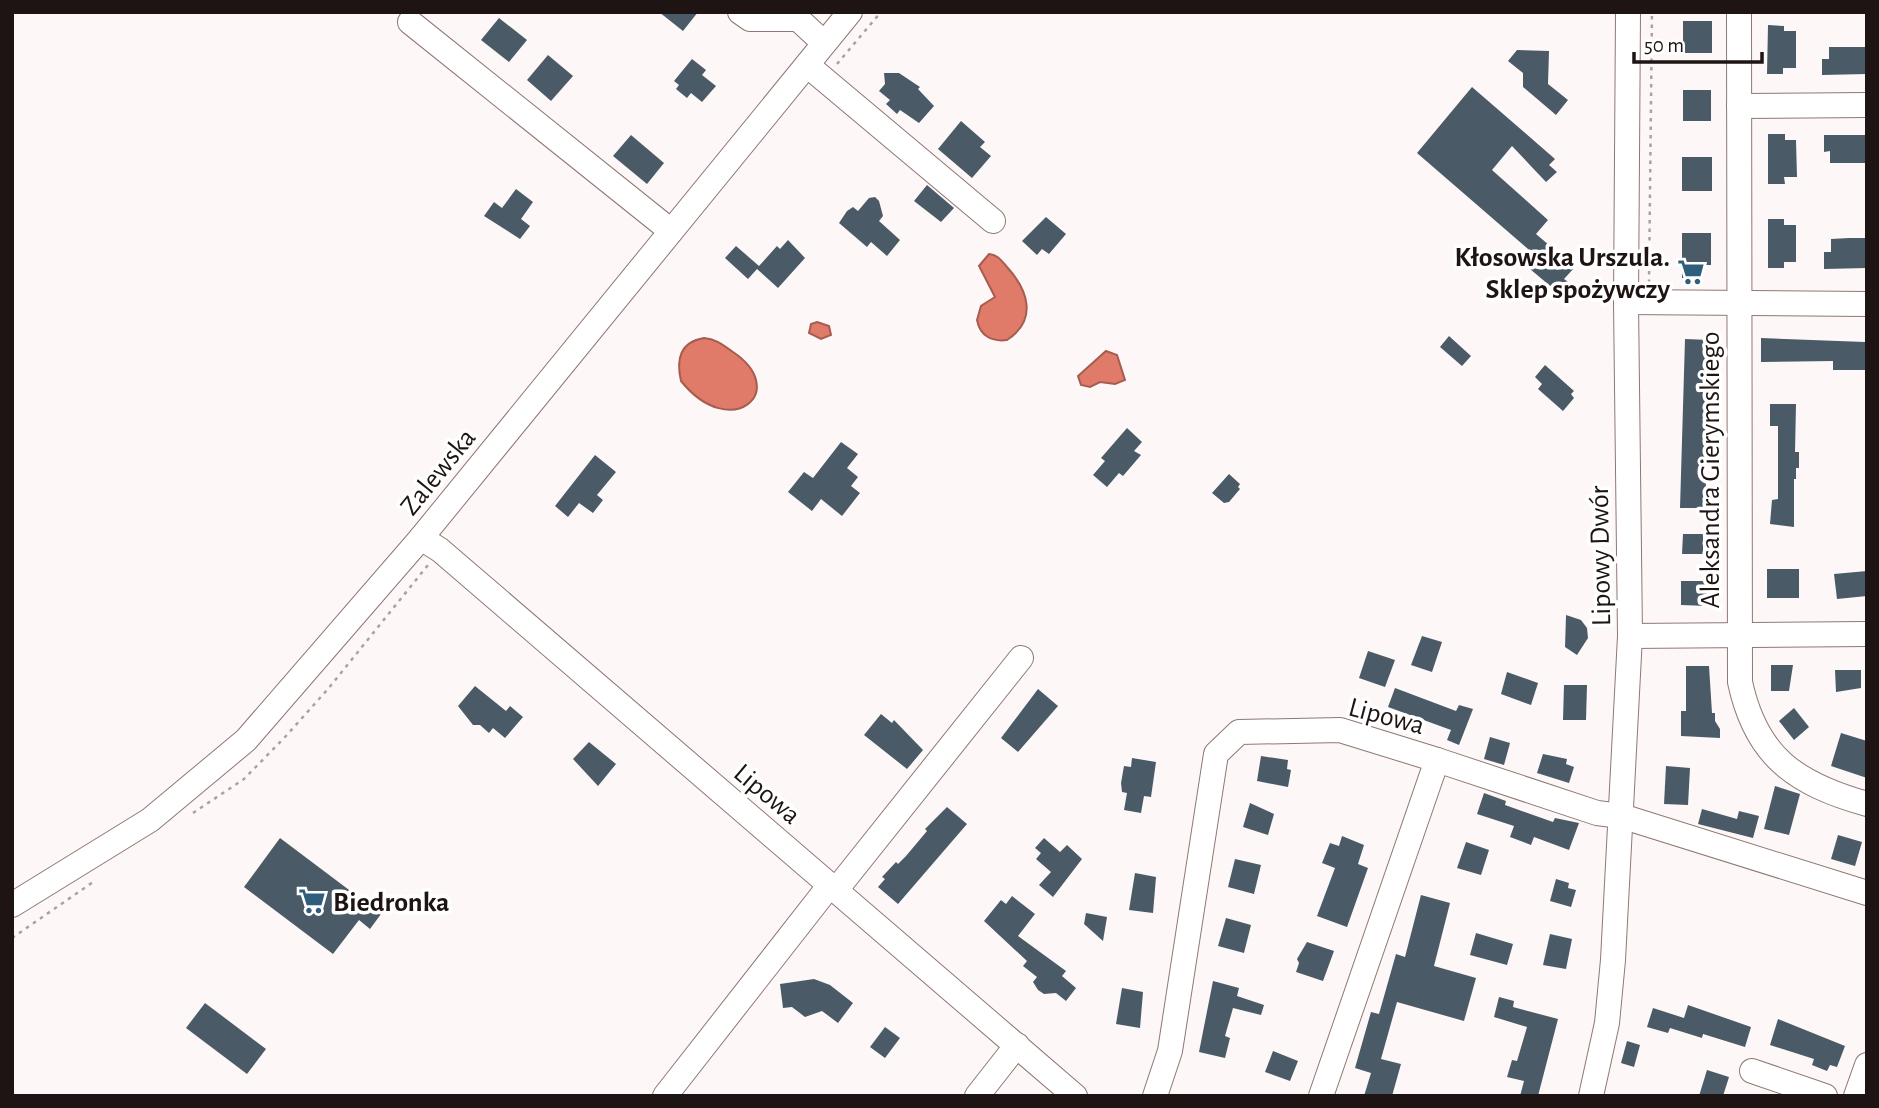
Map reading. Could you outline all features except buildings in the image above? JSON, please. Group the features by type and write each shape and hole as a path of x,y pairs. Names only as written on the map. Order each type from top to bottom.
{"street":[{"path":"740,12 750,19 797,19 824,43"},
{"name":"Zalewska","path":"12,905 150,820 246,740 421,538 850,12"},
{"name":"Lipowy Dwór","path":"1591,1096 1607,1023 1614,960 1630,636 1626,302 1628,12"},
{"name":"Aleksandra Gierymskiego","path":"1739,12 1740,682 1746,712 1770,753 1814,786 1867,804"},
{"path":"410,22 671,232"},
{"path":"807,65 993,221"},
{"path":"1739,106 1867,105"},
{"path":"1626,302 1867,304"},
{"name":"Lipowa","path":"421,538 440,550 1075,1096"},
{"path":"1630,636 1867,634"},
{"path":"665,1096 1021,659"},
{"name":"Lipowa","path":"1155,1096 1170,1051 1216,754 1239,732 1340,730 1597,813 1621,816 1867,893"},
{"name":"Lipowa","path":"1321,1096 1437,760"},
{"path":"977,1096 1017,1045"},
{"path":"1856,1096 1867,1065"},
{"path":"1752,1071 1825,1096"}],"shaded area":[{"path":"989,254 999,258 1014,276 1024,295 1026,314 1023,323 1007,340 988,337 977,320 981,306 995,297 979,266"},
{"path":"817,322 829,326 831,335 821,339 809,333 811,324"},
{"path":"704,338 723,345 749,367 756,382 755,395 748,404 735,409 718,408 700,399 681,381 679,366 682,353 690,343"},
{"path":"1106,351 1117,355 1125,380 1115,384 1100,382 1090,387 1081,385 1078,376"}],"place":[{"name":"Kłosowska Urszula. Sklep spożywczy","path":"1691,272"},
{"name":"Biedronka","path":"312,901"}]}
